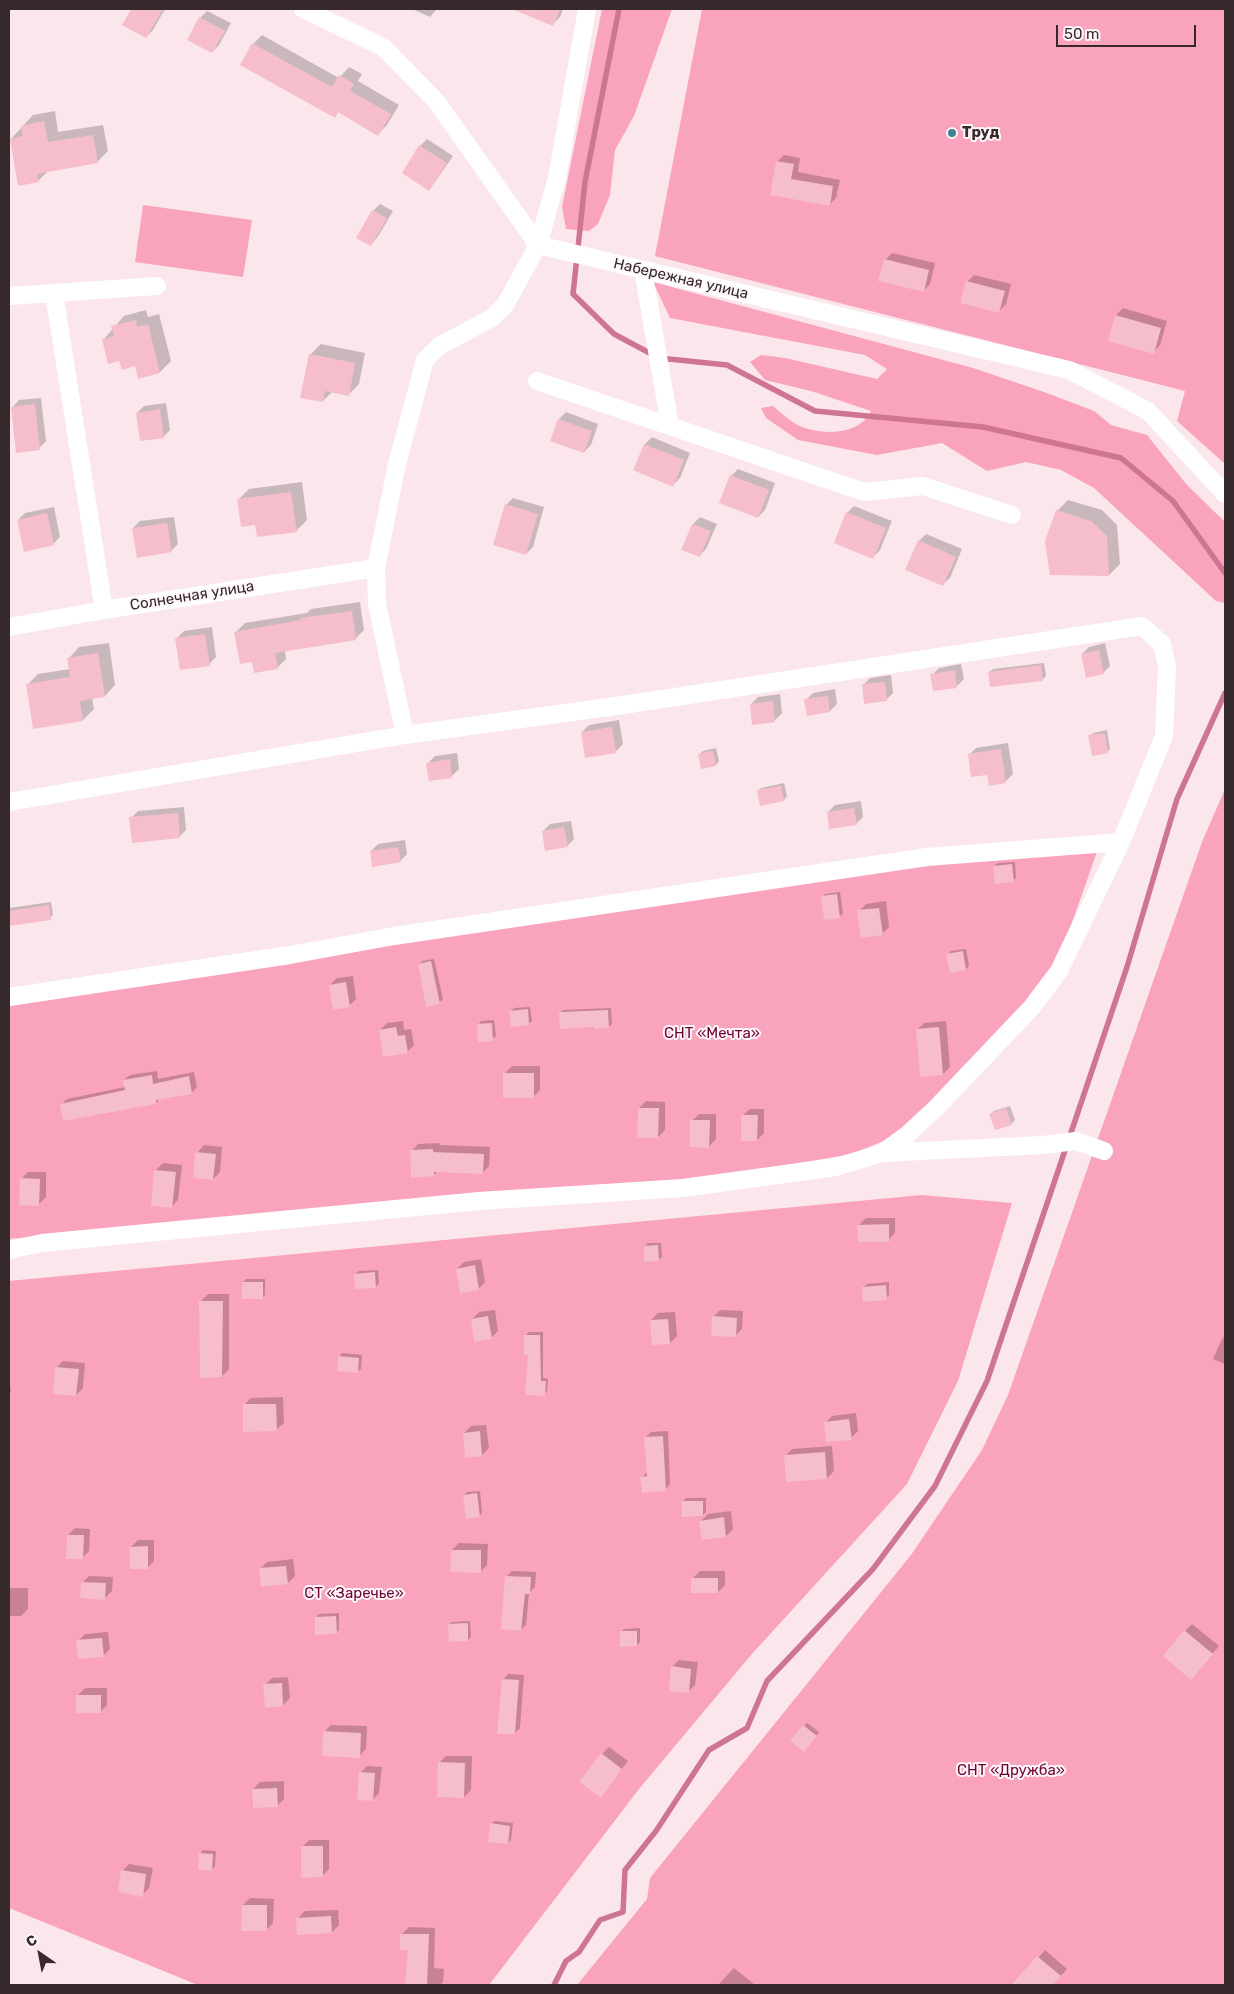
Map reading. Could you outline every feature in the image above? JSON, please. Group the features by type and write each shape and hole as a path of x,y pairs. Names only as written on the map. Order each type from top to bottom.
{"street":[{"path":"303,9 384,47 436,101 538,245"},
{"path":"405,735 377,604 376,568 398,464 425,360 439,346 492,318 505,305 538,245 556,178 587,9"},
{"name":"Набережная улица","path":"538,245 1069,370 1148,411 1225,494"},
{"path":"643,270 670,426"},
{"path":"9,296 158,286"},
{"path":"54,293 104,610"},
{"path":"537,381 864,492 923,486 1012,515"},
{"name":"Солнечная улица","path":"9,627 104,610 376,568"},
{"path":"9,802 405,735 623,705 1142,626 1162,644 1167,667 1164,736 1121,842 1059,971 1032,1007 937,1107 907,1135 882,1153"},
{"path":"9,997 290,955 404,934 927,857 1121,842"},
{"path":"9,1250 42,1243 469,1202 683,1188 836,1167 882,1153 1043,1145 1076,1141 1104,1150"}],"green space":[{"path":"602,9 672,9 634,116 615,150 610,195 598,224 589,231 566,229 562,207"},
{"name":"Труд","path":"702,9 1225,9 1225,464 1177,421 1185,391 655,256"},
{"path":"143,205 252,220 243,277 135,262"},
{"path":"653,282 973,368 1094,411 1111,425 1147,435 1187,485 1225,522 1225,603 1216,601 1094,488 1061,470 1026,462 987,471 942,443 877,455 798,440 766,418 761,408 773,406 794,423 825,432 847,430 857,426 865,420 871,411 811,391 765,380 750,362 761,355 785,358 877,379 887,369 865,355 670,318"},
{"name":"СНТ «Дружба»","path":"1225,789 1225,1985 577,1985 647,1899 650,1878 911,1555 982,1450 1008,1395 1202,842"},
{"name":"СНТ «Мечта»","path":"1098,849 1057,965 1002,1030 929,1105 893,1137 852,1154 693,1181 9,1239 9,1006 892,862"},
{"name":"СТ «Заречье»","path":"922,1195 1012,1203 958,1381 907,1484 751,1655 639,1789 489,1985 198,1985 9,1908 9,1281"}],"building":[{"path":"131,9 163,9 146,38 122,25"},
{"path":"512,9 560,9 553,26"},
{"path":"199,17 225,31 212,53 187,40"},
{"path":"252,43 332,87 339,75 354,84 350,91 391,114 378,136 338,112 335,118 240,65"},
{"path":"44,121 48,142 93,135 98,163 37,174 39,182 18,186 10,139 23,136 21,126"},
{"path":"419,145 447,163 429,191 402,173"},
{"path":"776,161 794,164 791,179 833,186 830,206 770,195"},
{"path":"372,210 387,218 371,246 356,238"},
{"path":"884,259 929,270 924,292 878,281"},
{"path":"966,281 1005,291 999,313 960,303"},
{"path":"1115,315 1161,328 1154,354 1108,341"},
{"path":"136,320 137,327 148,324 160,373 138,379 135,366 122,370 119,361 108,364 102,339 114,336 111,326"},
{"path":"309,354 355,363 349,396 325,391 323,402 300,398"},
{"path":"35,404 40,450 16,453 11,407"},
{"path":"160,409 164,438 140,441 136,413"},
{"path":"558,419 592,431 584,453 550,441"},
{"path":"644,444 684,460 673,487 633,470"},
{"path":"730,475 769,490 758,518 719,503"},
{"path":"291,492 297,532 257,537 255,525 241,527 237,499"},
{"path":"505,504 538,514 526,555 493,545"},
{"path":"1056,510 1091,521 1107,536 1109,576 1050,575 1045,541"},
{"path":"846,512 886,528 873,559 834,543"},
{"path":"47,513 54,545 24,552 17,520"},
{"path":"167,523 172,552 137,558 132,528"},
{"path":"692,524 711,531 700,557 681,550"},
{"path":"918,540 956,557 943,586 905,570"},
{"path":"352,611 356,640 275,653 278,669 254,673 252,662 240,664 234,632 301,620 300,618"},
{"path":"205,634 210,666 180,670 175,638"},
{"path":"1099,650 1104,674 1086,678 1081,654"},
{"path":"98,653 105,697 80,701 83,721 33,729 26,684 70,677 67,658"},
{"path":"1041,665 1043,681 990,687 988,672"},
{"path":"955,670 957,688 933,691 930,674"},
{"path":"885,682 887,701 864,704 862,684"},
{"path":"828,696 830,712 807,716 804,699"},
{"path":"773,701 775,722 752,725 750,704"},
{"path":"612,727 616,753 585,758 581,732"},
{"path":"1105,733 1108,753 1092,756 1088,735"},
{"path":"1001,749 1006,783 989,786 987,775 971,777 968,754"},
{"path":"713,751 716,766 701,769 698,754"},
{"path":"450,759 452,778 429,781 426,763"},
{"path":"781,786 784,801 760,806 757,790"},
{"path":"854,808 857,825 829,829 827,812"},
{"path":"178,813 180,838 132,843 129,817"},
{"path":"564,827 568,847 545,851 542,831"},
{"path":"398,847 401,862 372,867 370,851"},
{"path":"1012,864 1014,882 995,884 993,866"},
{"path":"837,894 840,918 824,920 821,896"},
{"path":"49,905 51,920 9,926 9,911"},
{"path":"879,908 883,935 861,938 857,910"},
{"path":"963,951 966,970 950,973 946,954"},
{"path":"431,961 440,1004 426,1007 418,964"},
{"path":"346,982 350,1007 333,1010 329,985"},
{"path":"528,1009 529,1025 511,1027 509,1011"},
{"path":"608,1010 609,1028 560,1029 559,1012"},
{"path":"492,1023 493,1041 478,1042 477,1024"},
{"path":"396,1027 398,1036 405,1035 408,1053 383,1057 379,1030"},
{"path":"939,1027 943,1075 920,1077 916,1029"},
{"path":"503,1073 534,1073 534,1098 503,1098"},
{"path":"152,1075 153,1084 189,1076 192,1094 156,1100 156,1104 63,1121 60,1104 125,1090 123,1080"},
{"path":"638,1108 659,1108 658,1138 637,1138"},
{"path":"1006,1108 1012,1125 995,1130 989,1114"},
{"path":"741,1115 758,1115 757,1141 741,1141"},
{"path":"690,1120 710,1120 709,1148 690,1147"},
{"path":"433,1149 433,1152 484,1154 483,1174 434,1172 434,1176 411,1178 410,1150"},
{"path":"195,1152 216,1154 213,1180 193,1178"},
{"path":"154,1170 176,1172 172,1208 151,1206"},
{"path":"20,1178 40,1179 39,1206 19,1205"},
{"path":"889,1224 889,1242 858,1242 857,1225"},
{"path":"658,1245 659,1261 644,1262 644,1246"},
{"path":"475,1265 479,1290 460,1293 456,1269"},
{"path":"375,1272 376,1288 355,1289 354,1274"},
{"path":"242,1282 263,1282 263,1299 242,1299"},
{"path":"886,1285 887,1300 863,1302 862,1287"},
{"path":"199,1301 223,1301 222,1377 200,1378"},
{"path":"488,1316 492,1339 474,1342 471,1319"},
{"path":"712,1316 737,1318 736,1337 711,1336"},
{"path":"668,1319 670,1344 652,1345 650,1320"},
{"path":"524,1335 540,1335 541,1381 546,1381 545,1396 525,1395 528,1355 524,1355"},
{"path":"338,1356 359,1358 358,1373 337,1371"},
{"path":"55,1367 79,1369 76,1396 53,1394"},
{"path":"243,1404 276,1404 277,1431 243,1432"},
{"path":"849,1419 852,1440 826,1442 824,1422"},
{"path":"480,1431 482,1456 465,1458 463,1433"},
{"path":"663,1436 666,1491 642,1493 640,1477 647,1476 644,1437"},
{"path":"825,1452 827,1479 786,1482 784,1455"},
{"path":"477,1493 480,1517 466,1519 463,1495"},
{"path":"682,1501 703,1501 703,1516 682,1517"},
{"path":"724,1517 726,1537 702,1540 699,1521"},
{"path":"67,1535 84,1535 83,1559 66,1559"},
{"path":"148,1546 148,1569 130,1569 129,1547"},
{"path":"451,1550 481,1550 481,1573 450,1572"},
{"path":"286,1566 288,1584 261,1587 259,1568"},
{"path":"505,1576 531,1577 530,1594 525,1594 521,1631 501,1629"},
{"path":"691,1578 718,1578 718,1593 691,1593"},
{"path":"81,1582 106,1583 105,1600 80,1598"},
{"path":"336,1616 337,1634 315,1635 315,1617"},
{"path":"468,1623 468,1641 449,1642 448,1624"},
{"path":"1184,1630 1213,1654 1191,1680 1163,1656"},
{"path":"620,1631 637,1631 637,1646 620,1647"},
{"path":"102,1638 104,1657 78,1659 76,1640"},
{"path":"671,1666 691,1669 689,1693 669,1691"},
{"path":"502,1679 519,1680 515,1734 497,1734"},
{"path":"282,1683 283,1706 265,1708 263,1684"},
{"path":"76,1695 101,1695 101,1713 76,1713"},
{"path":"803,1725 817,1736 804,1752 790,1741"},
{"path":"323,1731 361,1733 360,1758 322,1756"},
{"path":"601,1753 622,1769 601,1798 579,1782"},
{"path":"438,1762 465,1763 464,1798 437,1797"},
{"path":"359,1772 375,1773 373,1801 357,1800"},
{"path":"277,1788 278,1807 253,1808 252,1789"},
{"path":"490,1823 510,1826 508,1844 488,1842"},
{"path":"301,1846 323,1846 323,1877 301,1878"},
{"path":"199,1853 213,1854 212,1871 198,1870"},
{"path":"121,1870 146,1874 143,1897 118,1892"},
{"path":"242,1905 267,1905 267,1931 241,1931"},
{"path":"331,1916 332,1933 297,1935 296,1918"},
{"path":"400,1934 429,1934 427,1985 405,1985 408,1950 400,1950"},
{"path":"1037,1956 1061,1976 1053,1985 1011,1985"}],"waterway":[{"path":"619,9 585,182 573,294 614,334 659,358 727,365 815,411 983,427 1121,458 1173,501 1225,573"},
{"path":"554,1985 566,1961 579,1952 600,1920 623,1912 625,1870 656,1831 709,1750 747,1728 767,1681 873,1569 935,1486 987,1381 1127,967 1177,799 1225,693"}],"place":[{"name":"Труд","path":"952,133"}]}
